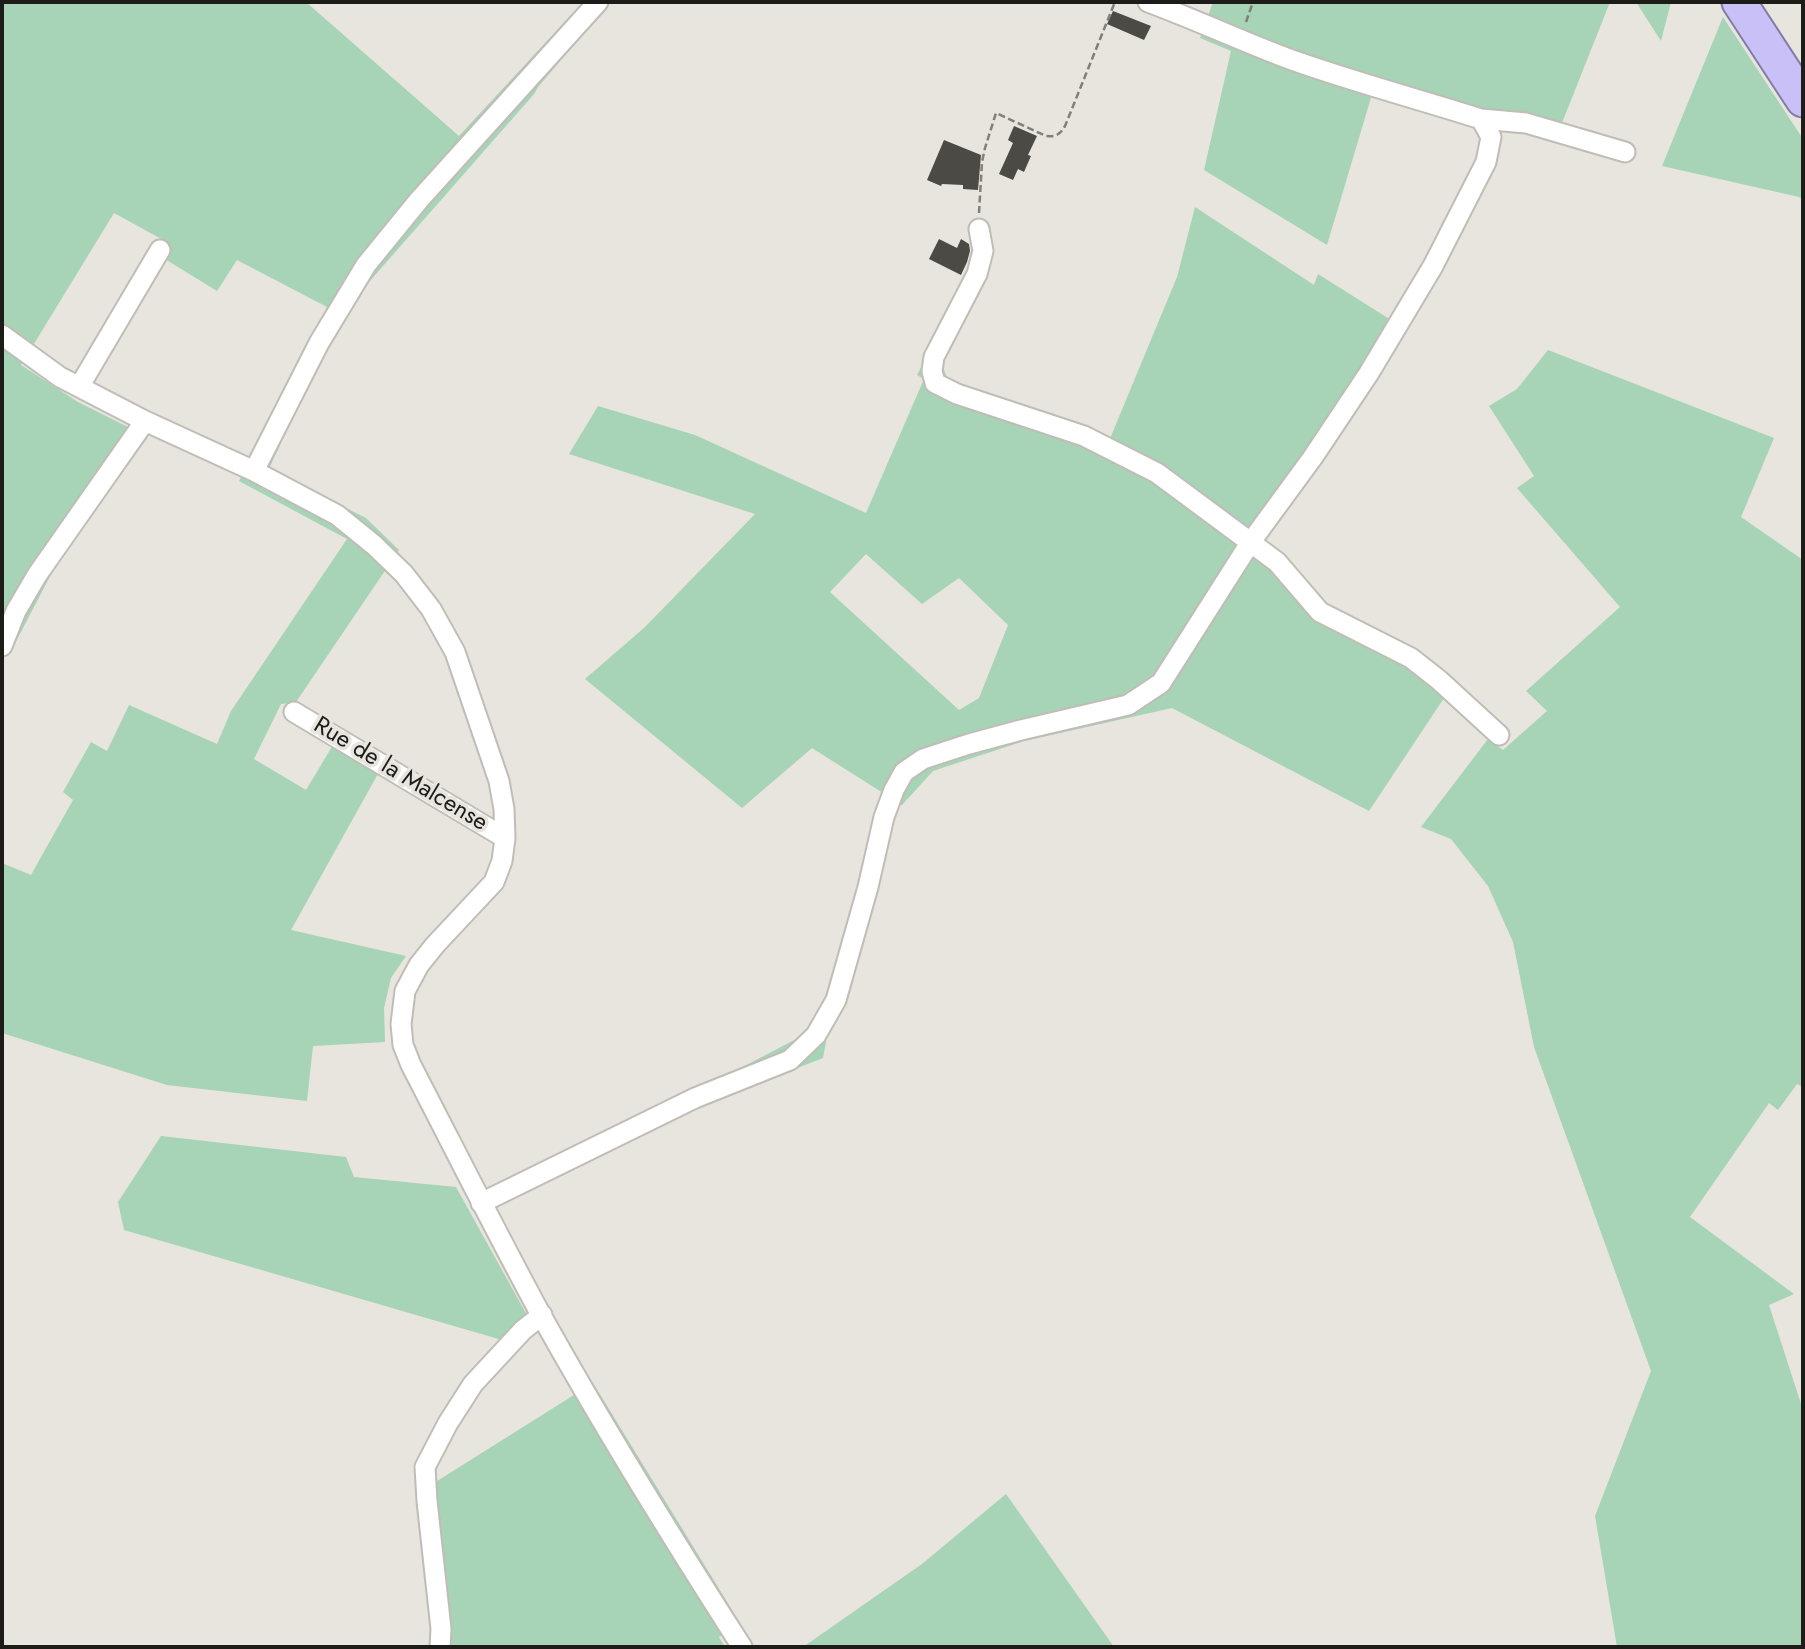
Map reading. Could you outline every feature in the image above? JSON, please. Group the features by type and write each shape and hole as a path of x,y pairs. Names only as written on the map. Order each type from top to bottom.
{"highway":[{"path":"1739,2 1803,100"}],"street":[{"path":"254,471 319,343 366,265 419,200 598,2"},
{"path":"1149,2 1294,60 1481,119 1526,123 1625,152"},
{"path":"481,1203 695,1098 790,1060 816,1035 836,1000 862,911 884,817 904,772 923,759 969,744 1128,705 1161,683 1250,543 1362,384 1433,266 1486,162 1491,137 1481,119"},
{"path":"978,229 983,251 977,274 934,357 932,371 935,383 957,394 1084,436 1157,473 1277,562 1320,612 1410,658 1439,680 1499,735"},
{"path":"79,387 160,250"},
{"path":"2,335 60,377 337,514 404,574 431,609 455,652 495,769 504,809 505,838 502,861 494,882 435,945 419,965 405,991 401,1024 403,1045 481,1203 542,1315 635,1477 742,1647"},
{"path":"2,646 16,611 37,575 145,421"},
{"name":"Rue de la Malcense","path":"294,712 505,838"},
{"path":"440,1647 441,1629 425,1467 472,1384 523,1330 542,1315"}],"path":[{"path":"978,229 982,162 996,113 1046,136 1054,137 1060,134 1115,2"}],"green space":[{"path":"2,2 306,2 459,136 583,2 610,2 535,93 369,282 310,379 269,469 366,518 399,550 296,702 281,704 254,759 306,790 333,745 379,772 291,930 406,956 391,978 384,1008 385,1042 313,1046 307,1101 167,1085 2,1033 2,863 31,875 73,800 63,792 91,742 107,751 129,705 217,744 231,711 347,539 239,481 327,307 237,260 217,291 165,259 170,251 165,241 114,213 21,365 78,402 148,437 56,565 12,649 2,644"},
{"path":"1213,2 1610,2 1556,138 1513,132 1471,110 1376,81 1327,245 1204,170 1231,51 1200,38"},
{"path":"1636,2 1671,2 1661,41"},
{"path":"1723,17 1803,139 1803,199 1662,166"},
{"path":"1195,207 1314,285 1318,274 1391,320 1318,433 1240,543 1273,569 1318,618 1351,640 1418,672 1444,698 1369,811 1172,708 1024,741 933,771 902,805 812,748 742,808 585,679 645,627 755,514 569,454 598,406 695,435 866,513 924,379 917,375 961,291 975,298 942,364 947,378 1109,441 1177,277","holes":["866,554 922,604 959,578 1008,625 979,698 959,710 830,592"]},
{"path":"1548,350 1774,438 1741,517 1803,560 1803,1087 1797,1084 1778,1110 1769,1103 1690,1217 1794,1294 1769,1305 1803,1410 1803,1647 1617,1647 1595,1516 1651,1371 1534,1047 1513,942 1488,886 1451,839 1421,827 1488,739 1503,750 1547,711 1526,691 1620,607 1517,488 1534,476 1489,406 1517,389"},
{"path":"811,1026 826,1042 823,1058 703,1105 695,1092 798,1038"},
{"path":"161,1136 346,1157 354,1177 456,1187 528,1317 502,1340 124,1230 118,1202"},
{"path":"593,1383 740,1623 719,1637 725,1647 447,1647 434,1483"},
{"path":"1006,1494 1114,1647 803,1647 922,1564"}],"building":[{"path":"1113,11 1151,26 1144,40 1107,24"},
{"path":"1014,126 1037,136 1024,172 1018,169 1013,180 999,174 1013,143 1008,140"},
{"path":"944,140 981,155 978,190 963,189 963,185 941,186 927,180"},
{"path":"939,239 957,248 961,239 969,244 970,251 961,275 929,259"}]}
